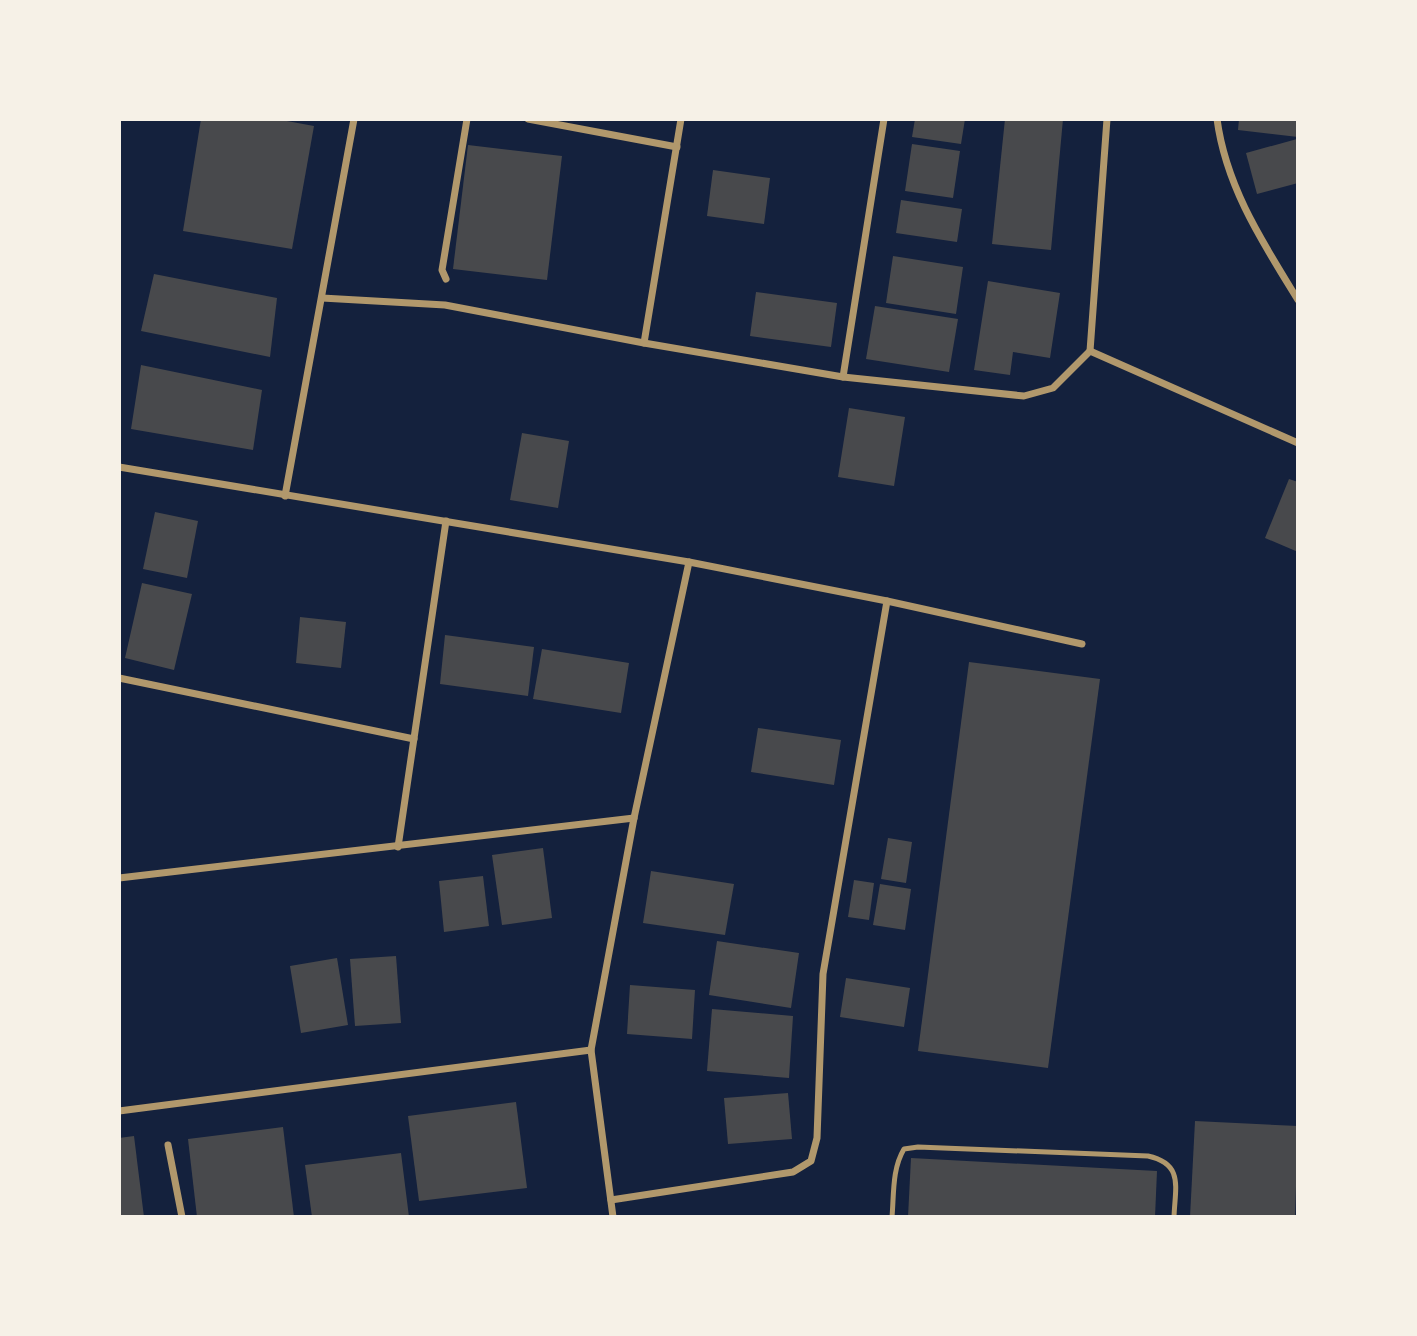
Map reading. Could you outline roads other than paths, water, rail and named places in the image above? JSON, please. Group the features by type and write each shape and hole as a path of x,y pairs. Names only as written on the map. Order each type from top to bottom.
{"street":[{"path":"285,496 354,119"},
{"path":"446,279 442,271 467,119"},
{"path":"528,119 677,147"},
{"path":"644,343 681,119"},
{"path":"843,377 884,119"},
{"path":"322,298 445,305 843,377 1024,397 1053,388 1090,351 1107,119"},
{"path":"1217,119 1220,144 1247,216 1298,300"},
{"path":"1090,351 1298,443"},
{"path":"119,467 689,562 887,601 1082,644"},
{"path":"398,847 446,521"},
{"path":"613,1217 591,1050 634,818 689,562"},
{"path":"611,1200 793,1172 811,1161 817,1138 823,974 887,601"},
{"path":"119,678 414,738"},
{"path":"119,878 634,818"},
{"path":"119,1111 591,1050"},
{"path":"168,1145 182,1217"}],"lane":[{"path":"892,1217 898,1158 904,1149 918,1147 1148,1156 1163,1159 1172,1167 1176,1178 1174,1217"}]}
